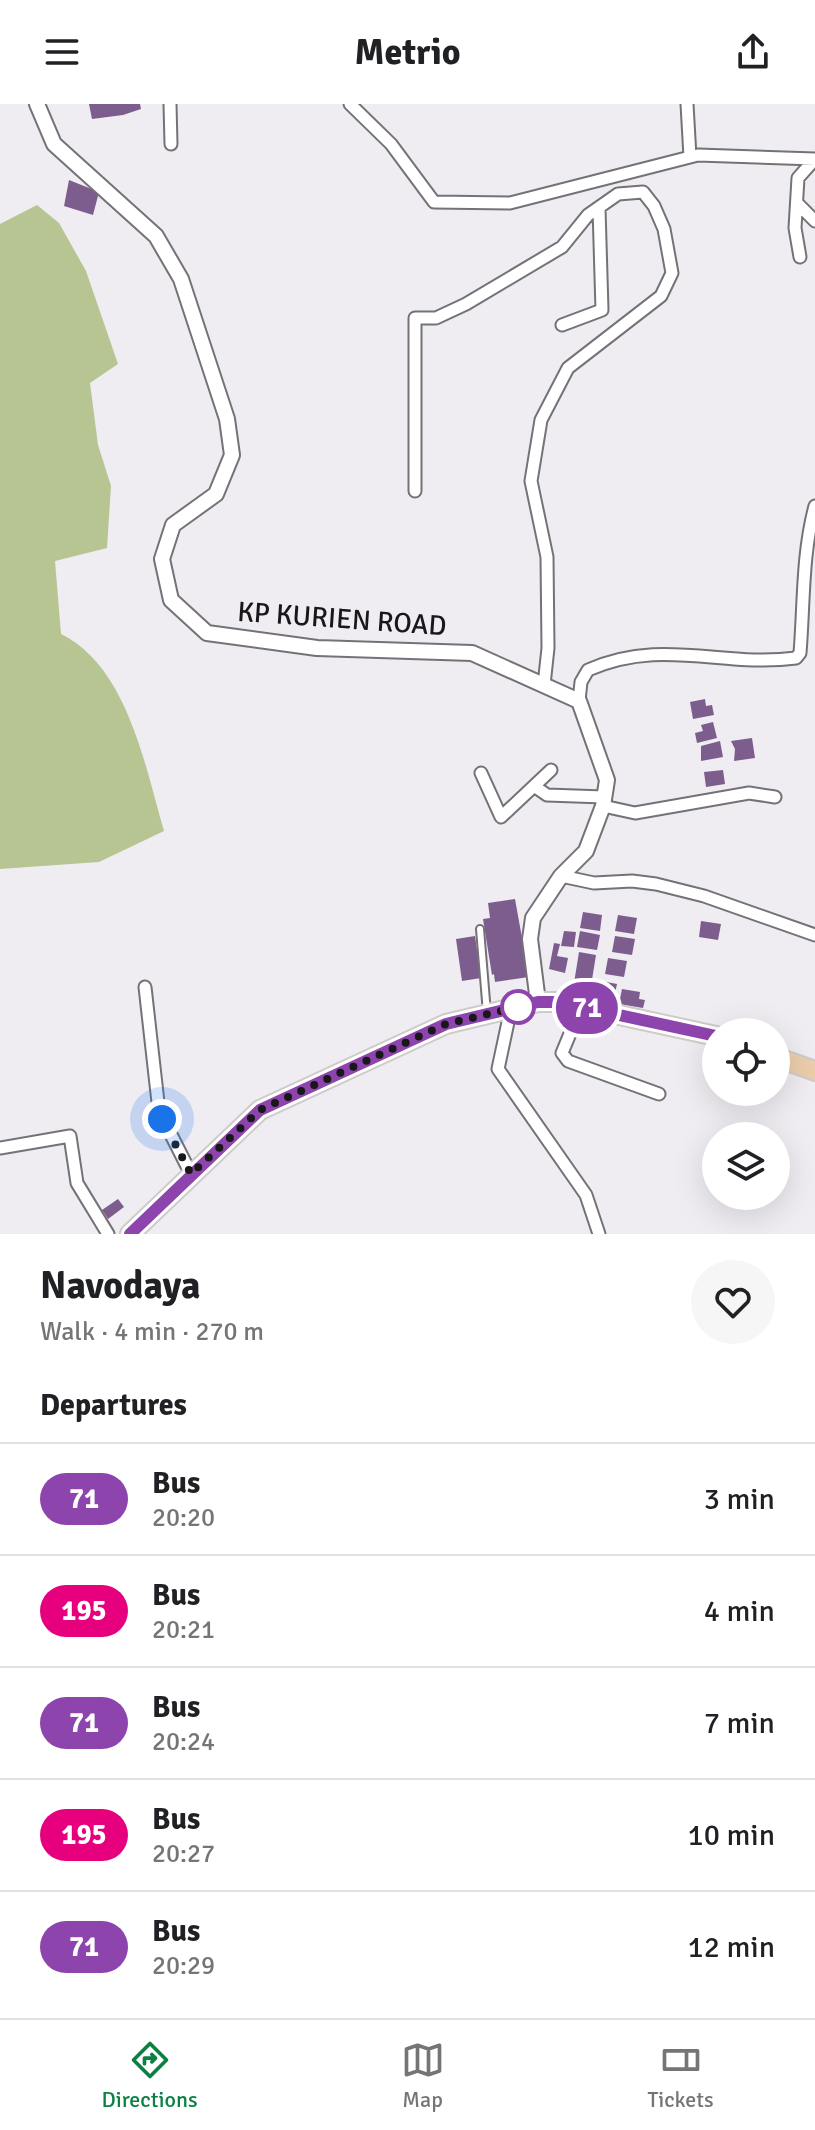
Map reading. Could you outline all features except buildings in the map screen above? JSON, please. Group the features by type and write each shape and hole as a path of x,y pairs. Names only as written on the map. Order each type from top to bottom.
{"main road":[{"path":"130,1234 260,1110 446,1024 538,1002 559,1002 702,1033"},
{"path":"790,1062 815,1071"}],"street":[{"name":"KP KURIEN ROAD","path":"37,104 54,144 156,236 181,279 227,419 232,455 216,494 173,525 162,559 171,600 207,633 317,648 472,653 579,701"},
{"path":"170,104 171,144"},
{"path":"350,104 391,144 434,202 510,203 690,157 815,159"},
{"path":"687,104 690,157"},
{"path":"800,257 795,228 798,178 815,159"},
{"path":"415,491 415,318 436,318 509,280 562,247 588,215 618,194 643,192 654,206 664,229 672,273 661,296 568,368 541,420 531,481 547,557 548,648 544,685"},
{"path":"797,203 815,221"},
{"path":"562,325 602,310 599,208"},
{"path":"538,1002 530,939 533,918 561,876 586,851 604,801 607,780 579,701 581,682 588,670 643,654 796,658 800,653 806,545 815,506"},
{"path":"481,773 501,817 551,770"},
{"path":"534,786 547,795 604,801 635,813 749,793 775,797"},
{"path":"561,876 594,883 632,881 656,884 704,896 815,935"},
{"path":"145,987 159,1111 191,1174"},
{"path":"581,1007 562,1057 659,1094"},
{"path":"511,1008 498,1069 586,1195 599,1234"},
{"path":"0,1148 70,1136 77,1183 108,1234"}],"lane":[{"path":"480,929 487,1014"}],"green space":[{"path":"37,205 59,223 86,271 118,364 90,383 98,445 111,486 107,548 55,561 61,634 84,649 118,693 140,749 164,831 99,862 0,869 0,224"}],"bus line":[{"name":"71","path":"130,1234 260,1110 446,1024 538,1002 559,1002 702,1033"}],"route":[{"path":"162,1119 191,1174 260,1110 446,1024 518,1007"}]}
